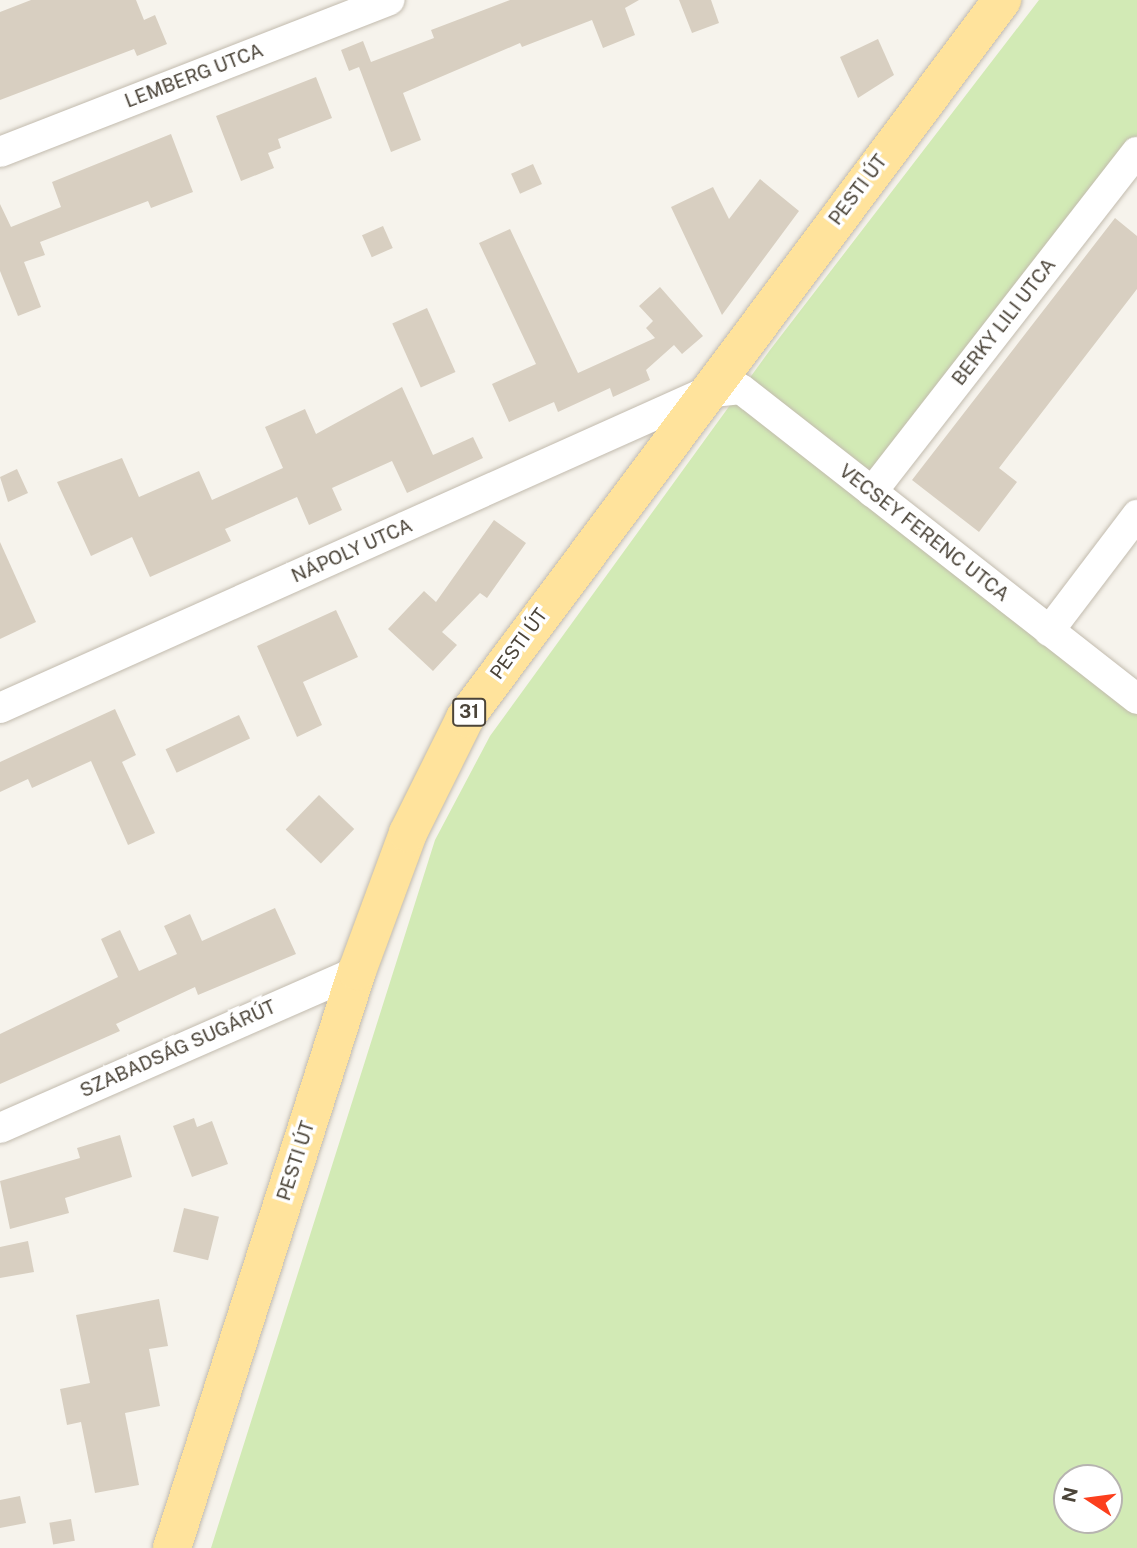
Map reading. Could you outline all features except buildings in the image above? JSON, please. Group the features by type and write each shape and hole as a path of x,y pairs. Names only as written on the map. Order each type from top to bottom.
{"main road":[{"name":"PESTI ÚT","path":"172,1548 357,971 408,833 464,719 704,393 1002,0"}],"street":[{"name":"LEMBERG UTCA","path":"0,152 389,0"},
{"name":"BERKY LILI UTCA","path":"872,492 1137,152"},
{"name":"VECSEY FERENC UTCA","path":"704,393 741,389 1137,699"},
{"name":"NÁPOLY UTCA","path":"0,708 704,393"},
{"path":"1049,631 1137,515"},
{"name":"SZABADSÁG SUGÁRÚT","path":"0,1128 357,971"}],"green space":[{"path":"1039,0 1137,0 1137,152 872,492 1137,699 1137,1548 211,1548 435,840 490,736 770,350"}]}
